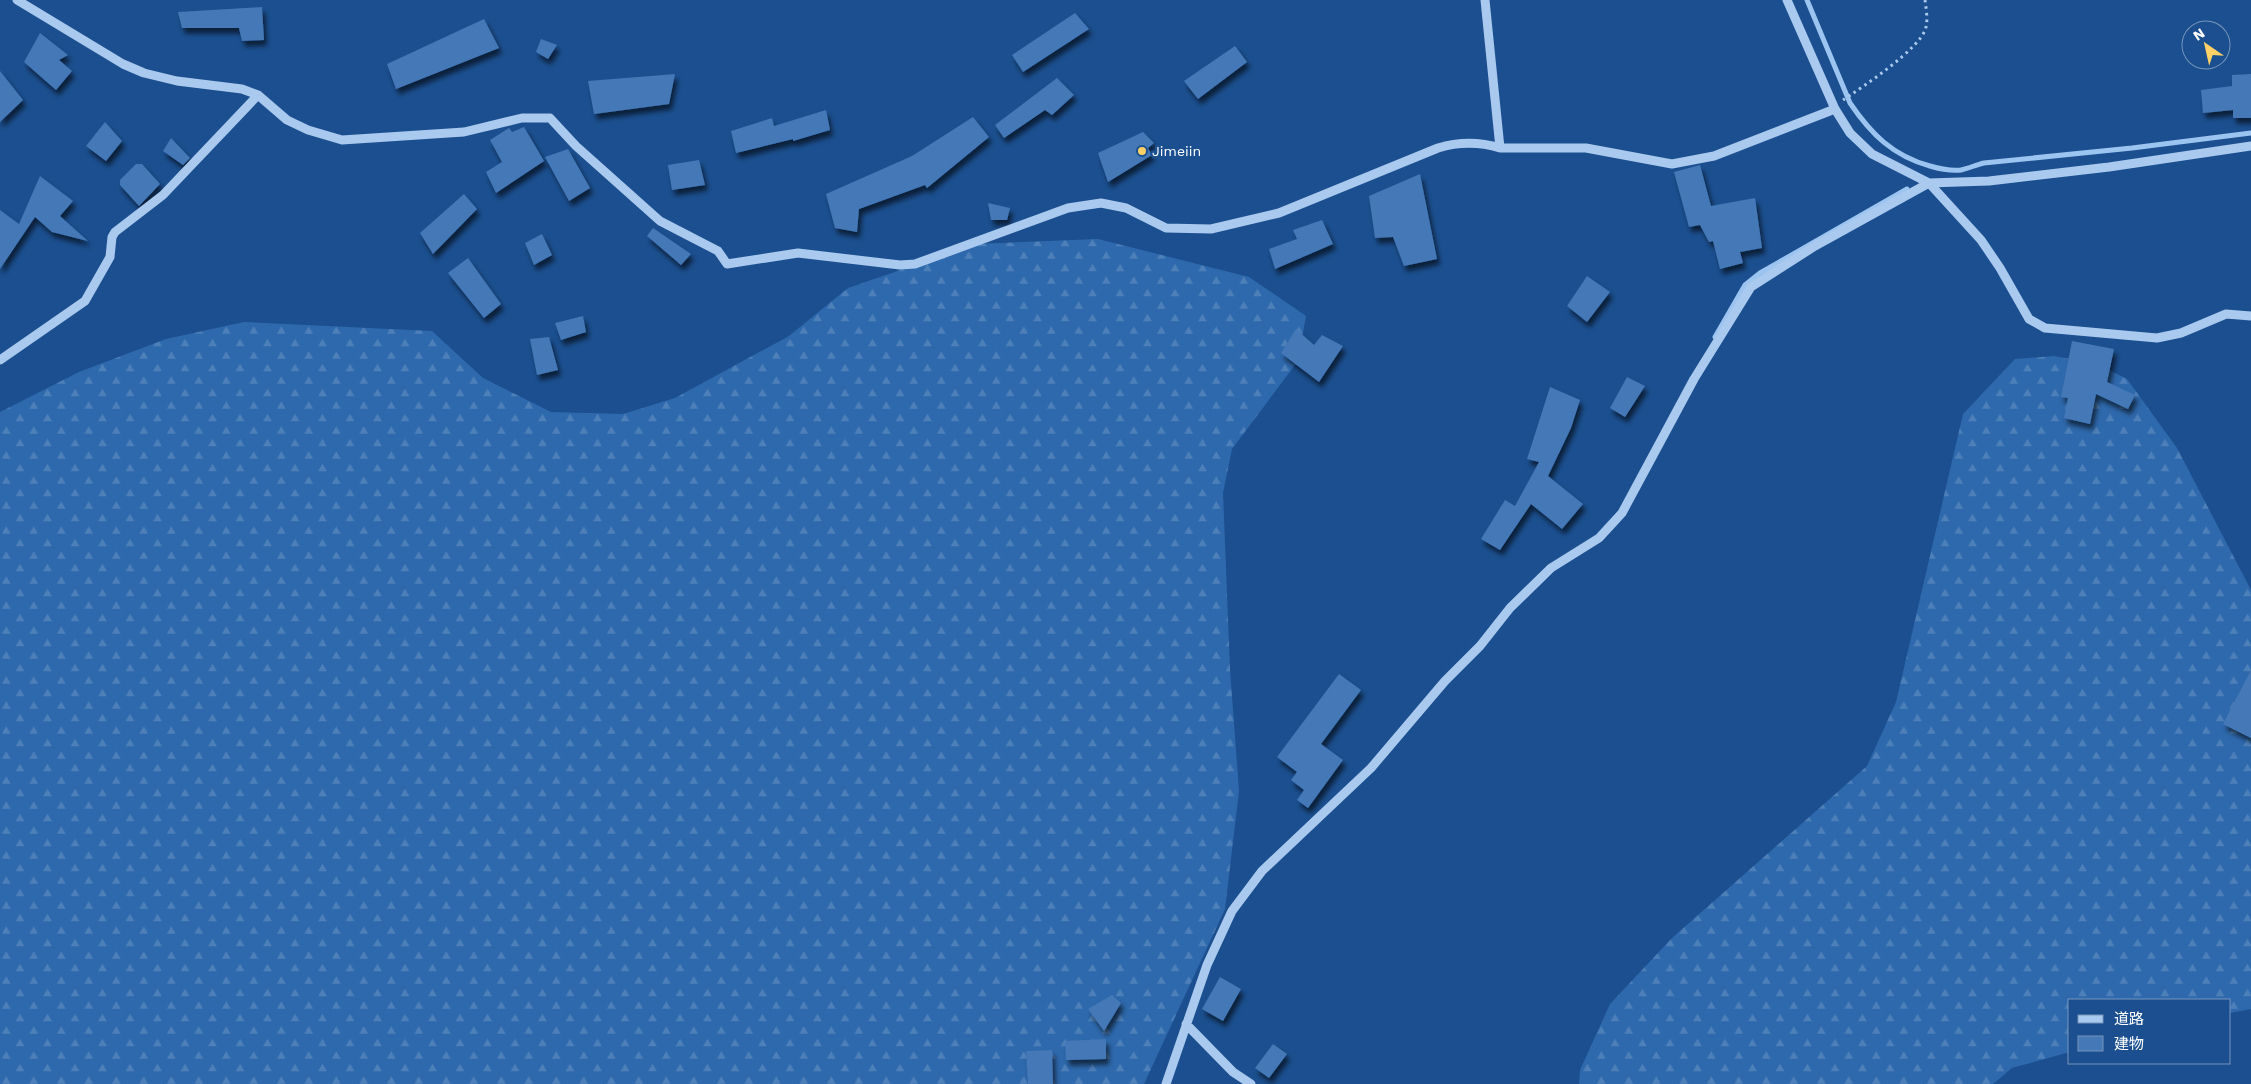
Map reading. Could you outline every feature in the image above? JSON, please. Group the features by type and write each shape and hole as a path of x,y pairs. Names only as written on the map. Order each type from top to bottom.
{"street":[{"path":"17,0 123,64 144,73 177,81 242,89 258,95 287,120 308,130 342,140 464,132 522,118 550,118 576,146 660,221 718,251 727,264 798,253 900,265 915,264 1068,208 1101,202 1126,208 1166,228 1211,229 1279,213 1453,143 1488,144 1500,148 1586,148 1672,164 1714,156 1835,109"},
{"path":"1485,0 1500,148"},
{"path":"1788,0 1835,109 1850,133 1872,154 1929,183 1981,240 2000,268 2029,319 2045,328 2157,338 2181,333 2226,314 2251,316"},
{"path":"0,360 86,301 110,258 112,237 115,232 163,195 258,95"},
{"path":"1166,1084 1207,966 1232,911 1262,871 1371,768 1480,646 1510,608 1551,568 1599,538 1622,513 1694,379 1751,287 1814,246 1929,183 1989,181 2109,167 2251,146"},
{"path":"1186,1024 1233,1072 1251,1084"}],"path":[{"path":"1842,100 1884,72 1918,41 1926,28 1925,0"}],"green space":[{"path":"1098,239 1249,277 1306,316 1298,361 1232,449 1223,493 1230,669 1239,791 1225,909 1144,1084 0,1084 0,412 79,372 166,339 244,322 432,331 483,378 551,412 623,414 675,398 789,336 848,288 976,244"},
{"path":"2054,356 2097,364 2127,379 2177,448 2251,590 2251,1009 2231,1013 2231,999 2068,999 2068,1053 2012,1068 1993,1084 1579,1084 1580,1070 1610,1004 1672,938 1867,766 1896,702 1963,414 2015,359"}],"building":[{"path":"262,7 264,40 242,41 239,28 182,28 178,12"},
{"path":"1075,13 1089,29 1023,72 1012,55"},
{"path":"484,19 499,48 396,89 387,64"},
{"path":"40,33 68,55 59,60 72,71 56,90 24,62"},
{"path":"541,39 557,45 548,59 536,52"},
{"path":"1235,46 1247,62 1198,99 1184,81"},
{"path":"0,71 23,100 0,122"},
{"path":"675,74 669,104 594,114 588,81"},
{"path":"2251,74 2251,118 2233,118 2233,110 2203,113 2201,90 2232,86 2232,75"},
{"path":"1057,78 1074,95 1052,115 1045,110 1004,138 995,125"},
{"path":"826,110 830,130 793,141 793,139 736,153 731,131 772,118 774,126"},
{"path":"973,117 989,137 927,188 925,185 859,209 857,232 835,228 826,194 912,156"},
{"path":"105,122 122,141 106,161 86,146"},
{"path":"524,127 544,161 496,193 486,172 502,162 490,140 509,128 512,132"},
{"path":"1143,132 1154,143 1148,148 1152,155 1108,182 1098,153"},
{"path":"171,138 190,158 183,165 163,151"},
{"path":"568,149 590,188 569,201 545,157"},
{"path":"699,160 705,185 672,190 668,165"},
{"path":"136,164 142,164 160,184 139,206 120,185 120,180"},
{"path":"1700,165 1711,206 1755,198 1762,248 1740,252 1743,263 1720,269 1713,241 1709,242 1700,225 1689,227 1674,172"},
{"path":"1420,174 1437,259 1404,266 1393,237 1375,238 1369,196"},
{"path":"40,176 73,201 60,216 88,241 52,232 35,217 0,269 0,210 19,224"},
{"path":"464,194 477,209 433,254 420,233"},
{"path":"988,203 1010,208 1007,220 991,220"},
{"path":"1322,220 1333,244 1275,269 1269,249 1297,239 1293,230"},
{"path":"653,228 691,254 681,265 647,236"},
{"path":"542,234 552,255 534,265 525,243"},
{"path":"468,258 501,304 484,318 448,273"},
{"path":"1587,276 1610,292 1587,322 1567,306"},
{"path":"583,316 586,332 561,340 555,323"},
{"path":"1296,329 1314,345 1322,335 1343,346 1319,382 1281,353"},
{"path":"549,337 558,370 537,375 530,339"},
{"path":"2072,341 2114,349 2107,382 2135,395 2128,409 2096,394 2090,424 2064,418 2068,398 2061,397"},
{"path":"1627,377 1645,386 1625,417 1610,408"},
{"path":"1550,387 1580,400 1571,428 1548,476 1583,504 1562,529 1531,504 1500,550 1481,539 1505,500 1515,506 1539,462 1527,459"},
{"path":"2251,670 2251,738 2223,724"},
{"path":"1339,674 1361,690 1321,744 1343,760 1308,808 1297,800 1304,790 1291,780 1297,772 1277,757"},
{"path":"1220,977 1241,989 1223,1021 1202,1009"},
{"path":"1112,995 1121,1003 1104,1031 1088,1009"},
{"path":"1106,1039 1106,1059 1066,1060 1065,1041"},
{"path":"1273,1044 1287,1054 1269,1078 1255,1068"},
{"path":"1052,1050 1053,1084 1028,1084 1026,1051"}],"waterway":[{"path":"1807,0 1850,103 1866,125 1894,150 1917,162 1930,166 1945,170 1961,170 1984,163 2132,148 2251,133"},
{"path":"1715,337 1745,285 1760,273 1907,189"}],"place":[{"name":"Jimeiin","path":"1142,151"}]}
